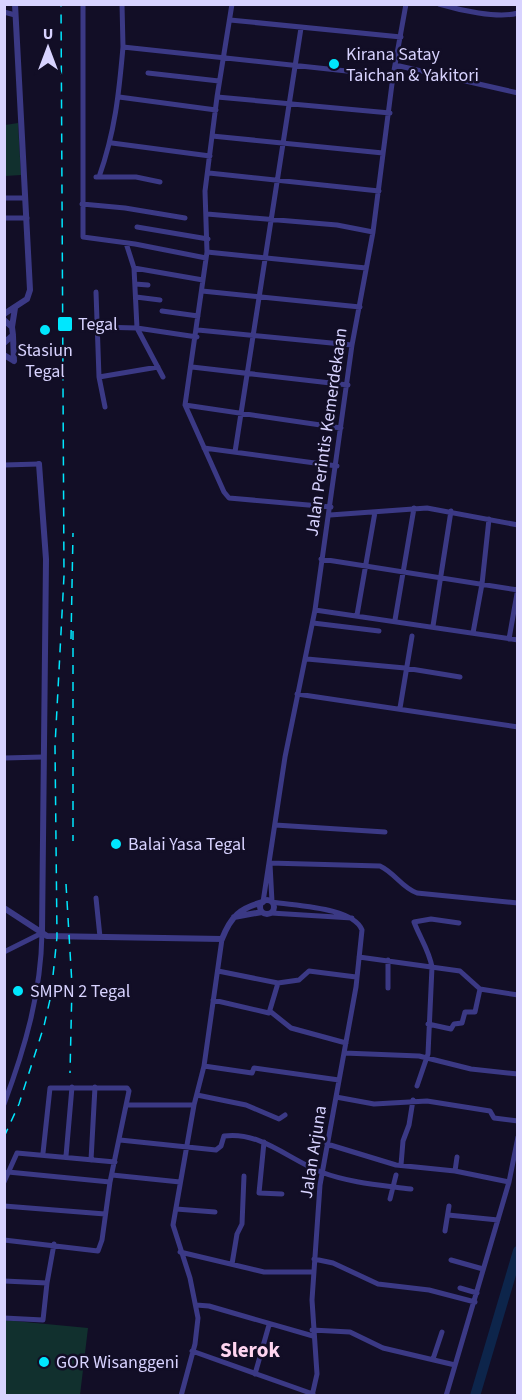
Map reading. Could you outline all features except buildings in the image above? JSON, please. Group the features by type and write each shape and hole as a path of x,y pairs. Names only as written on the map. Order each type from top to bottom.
{"street":[{"path":"4,314 27,300 30,290 15,4"},
{"path":"83,4 83,238 207,255 267,258 366,268"},
{"path":"122,4 123,46 119,97 112,143 98,177 136,177 160,182"},
{"path":"232,4 225,57 219,81 206,191 207,255 197,337 184,405 229,498 331,507"},
{"name":"Jalan Perintis Kemerdekaan","path":"262,912 260,908 263,902 297,694 307,659 313,623 321,559 330,515 352,345 380,190 393,76 406,4"},
{"path":"439,4 470,11 508,15 518,12"},
{"path":"4,12 15,15"},
{"path":"230,20 401,37"},
{"path":"235,452 301,28"},
{"path":"123,46 393,76"},
{"path":"395,65 518,93"},
{"path":"148,72 219,81"},
{"path":"119,97 216,110"},
{"path":"217,97 390,113"},
{"path":"212,136 383,153"},
{"path":"112,143 210,156"},
{"path":"208,173 380,190"},
{"path":"4,198 24,198"},
{"path":"82,204 125,208 185,218"},
{"path":"207,214 345,226 373,232"},
{"path":"4,218 27,218"},
{"path":"137,227 208,239"},
{"path":"126,243 134,268 136,328 163,377"},
{"path":"134,268 203,280"},
{"path":"135,284 148,285"},
{"path":"202,291 360,307"},
{"path":"96,292 99,377 105,407"},
{"path":"136,297 160,300"},
{"path":"4,355 14,361 12,327 15,308"},
{"path":"162,311 198,316"},
{"path":"4,320 12,327"},
{"path":"98,327 136,328 197,337"},
{"path":"198,330 352,345"},
{"path":"4,343 13,335"},
{"path":"99,377 158,367"},
{"path":"192,367 348,385"},
{"path":"184,405 341,428"},
{"path":"204,448 336,466"},
{"path":"4,465 39,464 46,559 42,963 34,1011 4,1104"},
{"path":"330,515 414,508 451,511 518,525"},
{"path":"395,620 414,508"},
{"path":"433,626 451,511"},
{"path":"357,615 375,512"},
{"path":"472,633 482,584 489,519"},
{"path":"321,559 517,590 509,639"},
{"path":"315,610 395,620 518,640"},
{"path":"313,623 380,631"},
{"path":"400,708 412,636"},
{"path":"307,659 405,668 460,677"},
{"path":"297,694 518,727"},
{"path":"4,758 43,757"},
{"path":"275,825 385,832"},
{"path":"269,862 380,866 388,870 406,889 417,893 518,903"},
{"name":"Jalan Perintis Kemerdekaan","path":"269,862 274,909 271,913"},
{"path":"96,898 100,937"},
{"path":"181,1395 198,1328 196,1305 173,1225 186,1145 204,1066 222,939 234,916 244,907 263,902 349,915 352,918"},
{"path":"4,908 42,933 53,937 222,939"},
{"path":"234,916 262,912 352,918"},
{"name":"Jalan Arjuna","path":"312,1395 317,1374 312,1333 314,1259 322,1172 346,1043 363,930 352,918"},
{"path":"417,1086 428,1058 432,967 430,953 424,946 414,921 431,919 459,923"},
{"path":"4,952 42,933"},
{"path":"359,957 460,971 480,989 518,995"},
{"path":"388,960 388,987"},
{"path":"218,971 278,983 299,980 309,971 356,977"},
{"path":"271,1012 278,983"},
{"path":"428,1024 451,1029 454,1024 462,1023 465,1012 476,1012 480,989"},
{"path":"213,1000 264,1013 271,1012 291,1028 346,1043"},
{"path":"344,1053 428,1058 471,1069 518,1074"},
{"path":"204,1066 252,1073 254,1068 339,1080"},
{"path":"4,1240 54,1244 98,1251 110,1182 128,1105 129,1091 127,1088 53,1086 48,1092 43,1153"},
{"path":"66,1156 72,1086"},
{"path":"91,1160 95,1087"},
{"path":"197,1095 246,1105 279,1119 285,1115"},
{"path":"336,1097 374,1104 413,1100 490,1111 494,1119 518,1121"},
{"path":"401,1165 403,1141 409,1125 413,1100"},
{"path":"128,1105 194,1106"},
{"path":"120,1140 186,1145 216,1150 226,1135 251,1137 322,1172 357,1182 411,1189"},
{"path":"446,1395 509,1182 518,1137"},
{"path":"264,1142 259,1193 282,1194"},
{"path":"327,1144 401,1165 455,1171 509,1182"},
{"path":"4,1182 16,1152 115,1162"},
{"path":"455,1171 457,1157"},
{"path":"8,1172 110,1182"},
{"path":"112,1175 180,1182"},
{"path":"390,1199 396,1175"},
{"path":"232,1264 237,1234 242,1224 244,1176"},
{"path":"4,1206 105,1214"},
{"path":"445,1231 449,1206"},
{"path":"176,1209 215,1212"},
{"path":"448,1215 498,1220"},
{"path":"4,1318 43,1320 54,1244"},
{"path":"180,1252 276,1274 314,1272"},
{"path":"314,1259 333,1263 378,1284 429,1290 475,1302"},
{"path":"451,1260 483,1269"},
{"path":"4,1281 47,1283"},
{"path":"460,1288 477,1293"},
{"path":"196,1305 219,1309 269,1325 312,1333 350,1332 372,1344 455,1365"},
{"path":"255,1374 269,1325"},
{"path":"434,1359 442,1332"},
{"path":"192,1351 312,1395"}],"green space":[{"path":"18,123 21,175 5,176 5,125"},
{"name":"GOR Wisanggeni","path":"4,1320 88,1328 80,1395 5,1395"}],"waterway":[{"path":"475,1396 518,1251"}],"railway":[{"path":"4,1137 19,1104 44,1026 51,995 57,937 55,746 64,576 61,4"},
{"path":"71,639 73,533"},
{"path":"73,631 73,841"},
{"path":"66,884 72,985 70,1073"}],"place":[{"name":"Kirana Satay Taichan & Yakitori","path":"334,64"},
{"name":"Tegal","path":"65,324"},
{"name":"Stasiun Tegal","path":"45,330"},
{"name":"Balai Yasa Tegal","path":"116,844"},
{"name":"SMPN 2 Tegal","path":"18,991"},
{"name":"GOR Wisanggeni","path":"44,1362"}],"district":[{"name":"Slerok","path":"250,1350"}]}
